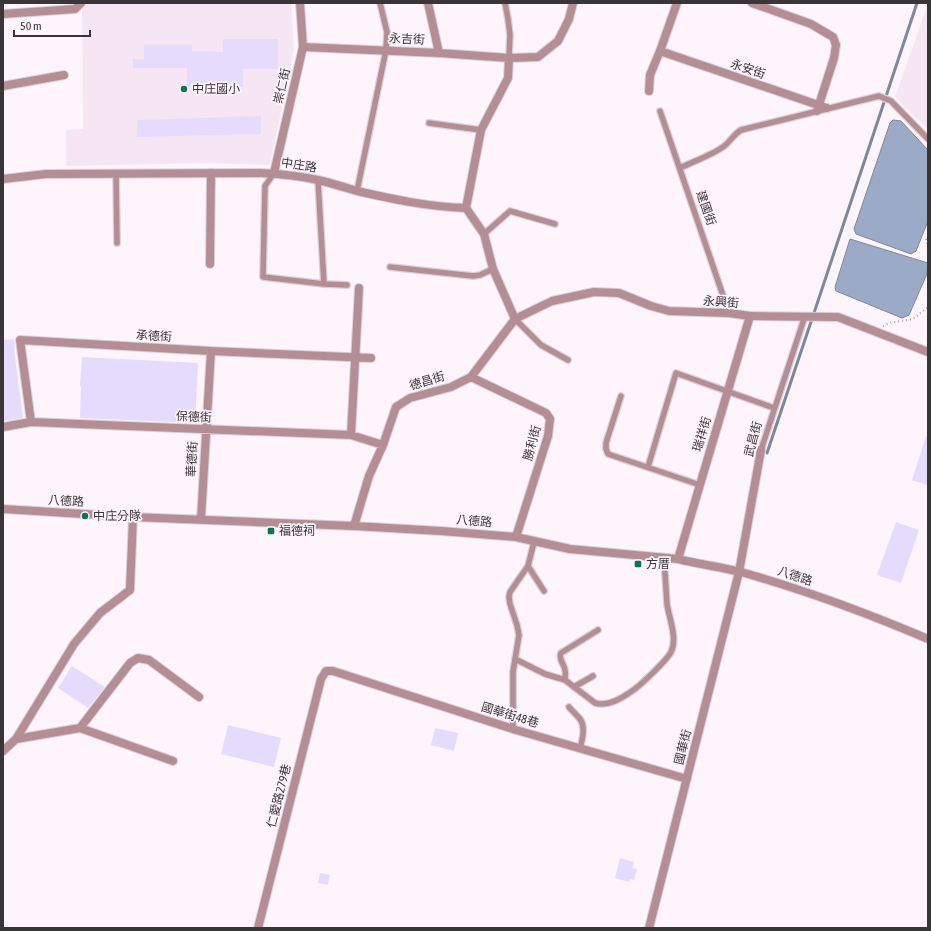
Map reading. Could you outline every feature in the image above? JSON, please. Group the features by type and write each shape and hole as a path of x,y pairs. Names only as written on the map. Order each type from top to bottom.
{"street":[{"path":"3,14 75,9 81,3"},
{"name":"崇仁街","path":"274,173 303,47 300,3"},
{"path":"428,3 440,53"},
{"path":"515,319 493,269 484,234 466,208 481,130 508,78 509,58 538,57 558,41 569,19 573,3"},
{"path":"649,91 650,75 660,52 677,3"},
{"path":"752,3 811,24 833,37 836,45 834,58 817,108"},
{"name":"永吉街","path":"303,47 386,50 509,58"},
{"name":"永安街","path":"660,52 817,108 827,108"},
{"path":"3,86 64,75"},
{"path":"210,264 211,173"},
{"name":"中庄路","path":"3,179 46,174 274,173 318,180 357,191 414,202 448,208 466,208"},
{"path":"351,435 359,288"},
{"name":"永興街","path":"515,319 552,301 594,292 619,293 651,306 669,311 729,313 750,316 838,317 928,352"},
{"name":"瑞祥街","path":"678,559 750,316"},
{"name":"德昌街","path":"354,526 369,476 383,445 396,407 410,398 451,387 471,377 515,319"},
{"name":"承德街","path":"31,422 20,340 211,351 371,358"},
{"name":"華德街","path":"201,519 211,351"},
{"name":"勝利街","path":"471,377 546,414 550,419 548,436 516,537"},
{"name":"保德街","path":"3,427 31,422 351,435 383,445"},
{"name":"武昌街","path":"739,572 761,450"},
{"name":"八德路","path":"3,509 134,517 441,531 516,537 570,549 678,559 739,572 792,587 856,609 928,639"},
{"path":"3,751 16,739 74,644 100,613 130,590 134,517"},
{"name":"國華街","path":"649,928 739,572"},
{"path":"80,728 130,663 138,658 149,660 199,697"},
{"name":"國華街48巷","path":"326,671 333,671 513,729 687,779"},
{"name":"仁愛路279巷","path":"258,928 321,679 326,671"},
{"path":"16,739 80,728 173,761"}],"lane":[{"path":"357,191 386,50 388,32 380,3"},
{"path":"505,3 510,36 509,58"},
{"path":"827,108 873,97 883,97 892,101 928,139"},
{"path":"680,168 723,147 736,133 741,130 817,108"},
{"name":"建國街","path":"660,111 729,313"},
{"path":"429,123 481,130"},
{"path":"274,173 265,186 263,277 347,285"},
{"path":"116,174 117,243"},
{"path":"318,180 324,284"},
{"path":"484,234 510,211 555,224"},
{"path":"390,267 473,276 480,275 493,269"},
{"name":"武昌街","path":"761,450 774,408 811,316"},
{"path":"515,319 541,345 568,360"},
{"path":"648,467 676,373 774,408"},
{"path":"621,396 606,444 608,454 700,485"},
{"path":"513,729 512,672 519,635 509,597 510,592 528,566 534,542"},
{"path":"515,660 545,674 565,680 595,703 599,704 617,701 635,689 668,658 672,651 673,640 668,606 664,558"},
{"path":"528,566 544,591"},
{"path":"565,680 566,671 560,660 561,653 598,630"},
{"path":"574,687 594,676"},
{"path":"569,707 581,720 583,730 580,749"}],"path":[{"path":"926,239 928,246"},
{"path":"873,331 889,323 913,319 928,307"}],"shaded area":[{"name":"中庄國小","path":"88,3 291,3 294,48 270,165 204,163 66,166 66,130 83,129 82,8"},
{"path":"928,4 928,130 895,97"}],"water":[{"path":"893,120 901,121 928,150 928,221 916,251 911,254 856,234 854,229 890,123"},
{"path":"850,239 928,263 927,274 909,315 902,318 836,291 835,287"}],"building":[{"path":"223,39 278,39 278,69 243,69 243,87 187,87 187,68 133,68 133,59 144,59 144,45 192,45 192,51 223,52"},
{"path":"261,116 261,134 137,137 137,120"},
{"path":"14,339 23,418 3,421 3,340"},
{"path":"82,357 198,363 195,423 80,418"},
{"path":"926,436 928,436 928,485 912,480"},
{"path":"896,522 919,530 901,583 877,575"},
{"path":"72,666 105,687 88,708 58,688"},
{"path":"228,725 281,738 274,767 221,754"},
{"path":"435,728 458,733 454,751 431,745"},
{"path":"620,858 634,862 632,868 637,869 634,880 630,879 629,882 615,878"},
{"path":"320,873 330,875 328,885 318,883"}],"waterway":[{"path":"767,453 917,3"}],"place":[{"name":"中庄國小","path":"184,89"},
{"name":"中庄分隊","path":"85,516"},
{"name":"福德祠","path":"271,531"},
{"name":"方厝","path":"638,564"}]}
